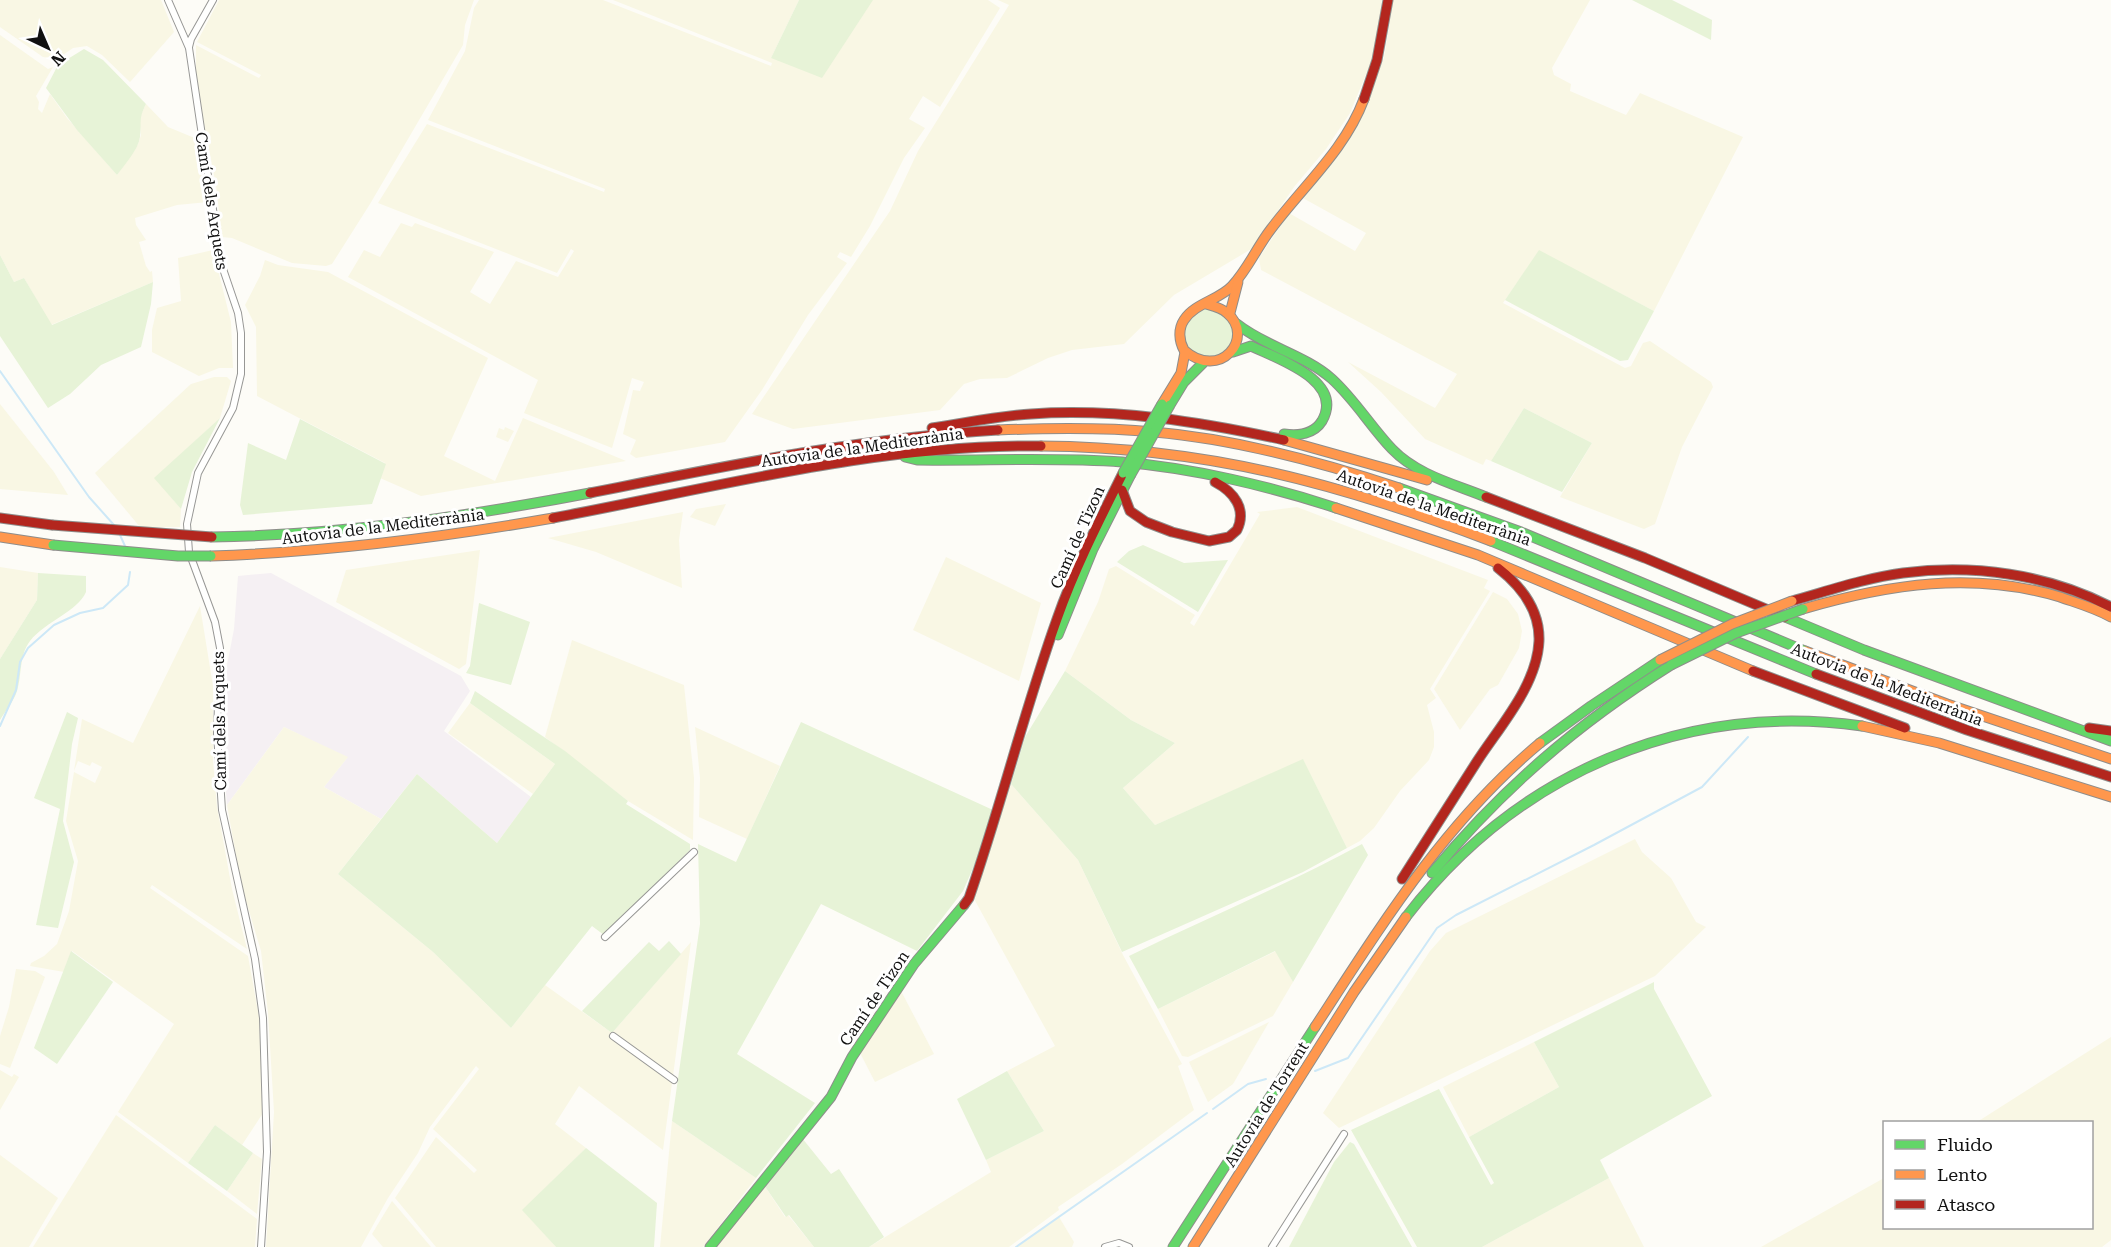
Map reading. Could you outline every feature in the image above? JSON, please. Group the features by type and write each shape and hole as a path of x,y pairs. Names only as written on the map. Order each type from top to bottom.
{"main road":[{"path":"856,443 871,435 1046,413 1106,414 1293,436 1309,432 1322,422 1328,408 1326,393 1316,379 1251,346 1233,352 1220,362 1203,363 1185,352 1180,342 1180,326 1189,312 1225,292 1238,280 1274,225 1341,143 1356,117 1382,48 1388,0"},
{"path":"1230,313 1238,280"},
{"path":"1206,304 1221,306 1252,336 1320,370 1333,380 1394,451 1425,473 1635,555 1864,650 2111,741"},
{"path":"1233,352 1238,339 1238,324"},
{"name":"Camí de Tizon","path":"710,1247 831,1097 852,1057 914,964 969,898 1057,619 1087,545 1181,373 1185,352"},
{"name":"Camí de Tizon","path":"1166,404 1203,363"},
{"name":"Autovia de la Mediterrània","path":"0,518 176,536 212,537 336,531 441,518 856,443 999,431 1142,431 1202,439 1290,456 1385,483 1502,524 1904,690 2111,759"},
{"path":"1264,433 1394,469 1497,501"},
{"name":"Autovia de la Mediterrània","path":"0,537 53,545 178,556 321,551 445,537 830,464 976,447 1134,449 1204,458 1289,476 1379,501 1489,540 1896,706 2111,777"},
{"path":"902,456 917,460 1092,460 1198,474 1291,493 1344,509 1489,560 1773,679 1928,738 2111,797"},
{"name":"Camí de Tizon","path":"1018,744 1065,618 1122,490 1126,474"},
{"path":"1122,490 1126,505 1138,518 1191,538 1217,542 1235,531 1239,524 1241,508 1234,492 1198,474"},
{"path":"1307,1036 1314,1017 1521,693 1535,663 1539,640 1538,626 1529,600 1510,577 1467,553"},
{"path":"1307,1036 1411,879 1460,819 1514,766 1558,730 1603,696 1660,660 1732,624 1792,602 1901,574 1942,570 1998,573 2052,583 2111,607"},
{"path":"1364,977 1418,891 1485,811 1520,776 1587,718 1671,665 1736,633 1803,609 1893,586 1944,579 2001,582 2050,593 2111,617"},
{"path":"2047,717 2087,728 2111,730"},
{"path":"1364,977 1427,890 1475,840 1534,795 1610,756 1670,736 1718,726 1774,721 1831,722 1928,738"},
{"name":"Autovia de Torrent","path":"1193,1247 1364,977"},
{"name":"Autovia de Torrent","path":"1173,1247 1307,1036"}],"street":[{"name":"Camí dels Arquets","path":"168,0 189,48 221,263 238,313 243,350 234,408 198,473 187,524 189,552 215,622 220,648 217,733 222,810 255,959 263,1018 268,1140 261,1247"},
{"path":"189,48 191,39 213,0"},
{"path":"605,938 694,852"},
{"path":"613,1036 674,1080"},
{"path":"1272,1247 1344,1134"},
{"path":"1105,1247 1119,1244 1129,1247"}],"shaded area":[{"path":"0,0 161,0 174,32 130,82 102,55 87,46 73,48 57,59 43,57 0,27"},
{"path":"219,0 474,0 465,25 463,45 370,204 332,264 326,266 292,263 232,238 222,237 216,185 196,83 196,45 259,78 261,75 197,42"},
{"path":"479,0 603,0 771,66 772,63 613,0 799,0 771,58 872,0 988,0 1000,8 940,107 923,96 909,119 925,128 904,158 870,226 851,257 840,252 837,257 847,263 808,315 762,390 725,442 636,458 630,454 636,440 623,434 633,390 640,391 644,382 632,378 612,448 524,413 538,380 348,277 364,250 380,257 401,223 412,227 415,223 494,252 470,292 490,304 516,261 558,277 574,251 571,249 557,273 378,203 427,124 604,192 605,189 428,120 465,51 474,8"},
{"path":"998,0 1382,0 1374,55 1350,113 1326,149 1294,187 1253,248 1174,295 1124,344 1072,350 1048,358 1007,378 980,379 964,384 940,410 793,429 752,414 890,211 918,151 1009,5"},
{"path":"1393,0 1590,0 1552,68 1554,75 1571,84 1570,91 1626,115 1640,93 1743,137 1654,311 1539,251 1503,303 1625,368 1631,366 1643,343 1650,341 1711,382 1713,387 1682,447 1655,524 1644,529 1560,497 1592,443 1524,408 1491,461 1486,459 1483,465 1425,439 1381,392 1348,362 1435,408 1457,374 1261,270 1259,258 1289,213 1355,251 1366,233 1301,197 1368,96 1384,58"},
{"path":"0,35 48,69 53,67 36,96 39,102 38,109 42,113 50,94 67,118 117,175 138,144 141,135 139,118 146,104 168,127 197,139 205,177 208,202 177,205 135,218 136,225 146,240 139,242 146,266 150,272 152,271 153,282 51,325 24,278 14,282 0,255"},
{"path":"213,250 231,322 233,368 219,368 199,376 152,352 152,330 157,308 181,301 178,258"},
{"path":"265,260 278,265 328,272 488,358 444,456 495,481 523,418 626,461 421,496 380,478 385,463 257,396 256,327 245,305 260,276"},
{"path":"214,377 227,377 231,381 220,418 155,478 181,509 180,527 140,527 95,473 191,384"},
{"path":"0,404 54,472 68,495 0,489"},
{"path":"505,427 514,431 508,442 496,437 499,428 504,430"},
{"path":"726,504 715,526 690,517 696,509"},
{"path":"1297,507 1488,580 1484,588 1490,591 1430,689 1436,698 1427,705 1434,732 1434,747 1429,760 1400,791 1374,828 1360,841 1347,848 1303,760 1155,825 1123,788 1175,743 1131,720 1065,671 1098,602 1109,569 1116,566 1195,615 1190,623 1194,626 1260,514 1257,512"},
{"path":"683,512 679,540 682,588 596,552 548,538"},
{"path":"480,550 466,664 459,669 336,602 346,570"},
{"path":"946,557 1041,603 1019,681 913,630"},
{"path":"0,567 38,573 37,600 0,659"},
{"path":"271,573 461,676 470,691 444,731 531,797 497,843 417,774 381,819 324,787 347,758 284,727 227,805 223,753 223,686 234,629 238,576"},
{"path":"1493,592 1507,599 1518,614 1522,631 1519,648 1498,685 1490,689 1460,730 1434,689"},
{"path":"200,606 213,686 213,761 217,807 232,889 247,949 152,885 150,888 248,956 259,1017 263,1113 242,1145 215,1125 188,1163 118,1112 174,1024 72,951 64,972 30,966 57,944 69,911 78,861 66,821 74,772 95,783 102,767 92,762 90,766 78,761 74,771 82,719 133,743"},
{"path":"572,640 684,685 694,778 693,840 628,801 545,737"},
{"path":"470,703 555,764 533,794 448,733"},
{"path":"284,727 348,757 324,787 381,819 338,874 433,952 511,1028 545,985 612,1033 691,942 663,1150 579,1086 555,1124 586,1148 523,1210 556,1247 436,1247 395,1198 436,1137 474,1173 477,1170 433,1129 479,1069 476,1066 430,1127 418,1153 388,1198 361,1247 266,1247 274,1112 268,1013 261,951 241,884 227,805"},
{"path":"695,727 780,766 747,839 699,817 700,778"},
{"path":"1011,784 1078,860 1123,955 1182,1064 1178,1066 1194,1110 1122,1164 1058,1207 1059,1210 1009,1247 869,1247 991,1172 986,1160 1044,1131 1007,1071 1055,1046 973,897"},
{"path":"1635,839 1642,852 1671,878 1696,922 1706,927 1655,976 1339,1128 1323,1113 1430,951 1446,933"},
{"path":"1276,951 1293,982 1273,1016 1188,1057 1182,1056 1158,1009"},
{"path":"16,969 35,971 45,977 10,1068 0,1064 0,1036 9,1007"},
{"path":"900,989 934,1054 875,1082 859,1051"},
{"path":"1269,1022 1233,1084 1208,1102 1189,1062"},
{"path":"2111,1037 2111,1240 2102,1247 1761,1247 1883,1179 1883,1229 2093,1229 2093,1121 1979,1121"},
{"path":"1534,1042 1559,1087 1469,1137 1443,1087"},
{"path":"0,1070 12,1077 14,1074 19,1077 0,1110"},
{"path":"116,1115 257,1219 255,1247 33,1247"},
{"path":"672,1121 756,1178 703,1247 660,1247"},
{"path":"253,1153 262,1159 257,1214 227,1191"},
{"path":"0,1155 58,1198 29,1247 0,1247"},
{"path":"1609,1178 1644,1247 1482,1247 1513,1230"},
{"path":"764,1185 785,1217 788,1215 814,1247 716,1247"},
{"path":"392,1201 431,1247 383,1247 372,1234"},
{"path":"1059,1217 1074,1242 1072,1247 1016,1247"}],"green space":[{"path":"799,0 873,0 822,78 771,58"},
{"path":"1632,0 1672,0 1712,20 1711,40"},
{"path":"84,49 103,60 146,104 141,117 141,132 137,147 117,175 77,130 46,88 58,65"},
{"path":"1539,250 1654,311 1628,360 1620,361 1505,300"},
{"path":"0,255 14,282 24,278 52,325 153,282 151,304 141,347 101,365 70,394 48,408 0,336"},
{"path":"1208,308 1226,315 1233,333 1226,351 1208,358 1190,351 1183,333 1190,315"},
{"path":"1524,408 1592,443 1562,492 1491,461"},
{"path":"220,418 192,472 181,509 154,478"},
{"path":"300,419 386,464 372,504 243,515 240,505 248,443 286,460"},
{"path":"1143,545 1184,563 1228,560 1198,612 1117,562 1129,551"},
{"path":"38,573 86,576 86,592 76,605 30,641 24,652 16,695 0,720 0,659 37,600"},
{"path":"479,603 530,622 511,685 466,673 470,666"},
{"path":"1065,671 1131,720 1175,743 1123,788 1155,825 1303,759 1347,848 1303,872 1122,952 1078,860 1011,784 1025,737"},
{"path":"475,691 565,751 628,801 626,804 690,844 690,850 604,935 592,926 511,1028 433,952 338,874 417,774 497,843 555,764 470,703"},
{"path":"67,712 78,718 72,744 63,821 74,862 58,928 36,925 60,809 34,798"},
{"path":"801,722 993,810 977,859 963,891 917,951 821,904 737,1054 815,1103 756,1178 672,1121 700,924 698,844 736,862"},
{"path":"1362,844 1368,855 1293,982 1275,951 1158,1009 1129,956"},
{"path":"669,941 681,954 612,1033 582,1011 649,942 659,951"},
{"path":"71,951 113,982 57,1064 34,1048"},
{"path":"1654,982 1654,989 1712,1096 1600,1160 1609,1178 1482,1247 1417,1247 1351,1130 1439,1089 1491,1185 1494,1183 1469,1137 1559,1087 1534,1042"},
{"path":"1007,1071 1044,1131 986,1160 957,1099"},
{"path":"215,1125 253,1153 227,1191 188,1163"},
{"path":"802,1138 831,1174 839,1169 884,1237 869,1247 814,1247 789,1215 786,1217 764,1185"},
{"path":"1350,1142 1354,1144 1412,1247 1289,1247 1334,1162"},
{"path":"586,1148 657,1203 654,1247 556,1247 522,1210"}],"waterway":[{"path":"0,371 89,497 114,525"},
{"path":"120,535 125,546"},
{"path":"0,726 16,690 20,662 28,648 54,625 80,613 103,608 128,585 130,572"},
{"path":"1315,1071 1348,1058 1437,928 1456,915 1702,787 1748,737"},
{"path":"1213,1109 1248,1084 1266,1079"},
{"path":"1016,1247 1207,1113"}],"traffic: fast":[{"path":"1237,324 1260,339 1310,364 1332,379 1392,449 1413,466 1436,478 1486,497"},
{"path":"1233,352 1251,346 1305,373 1317,383 1324,394 1327,407 1319,425 1305,433 1284,434"},
{"path":"1170,405 1184,382 1203,363"},
{"path":"1123,473 1162,404"},
{"path":"1130,476 1170,405"},
{"path":"905,457 917,460 1046,459 1149,465 1230,479 1285,492 1336,508"},
{"path":"1058,635 1093,549 1130,476"},
{"path":"1399,488 1521,532 1805,651"},
{"path":"212,537 355,529 496,510 590,493"},
{"path":"1491,541 1816,674"},
{"path":"53,545 178,556 211,556"},
{"path":"1671,665 1736,633 1803,609"},
{"path":"1785,617 1864,650 2111,741"},
{"path":"1540,743 1660,660"},
{"path":"1432,873 1486,813 1543,759 1604,710 1671,665"},
{"path":"1406,917 1450,867 1498,823 1551,787 1608,758 1668,738 1730,725 1795,721 1862,726"},
{"path":"710,1247 831,1097 852,1057 914,964 964,905"},
{"path":"1173,1247 1315,1027"}],"traffic: slow":[{"path":"1206,304 1220,308 1227,313 1235,323 1238,333 1236,344 1230,352 1221,359 1210,361 1197,359 1184,350 1180,335 1184,320 1194,309 1227,291 1238,279 1283,213 1335,151 1346,135 1364,99"},
{"path":"1230,313 1238,282"},
{"path":"1162,404 1181,373 1185,352"},
{"path":"998,430 1056,428 1134,430 1185,435 1278,453 1399,488"},
{"path":"1284,440 1427,480"},
{"path":"1041,446 1159,453 1270,472 1379,502 1491,541"},
{"path":"1336,508 1478,555 1753,671"},
{"path":"211,556 383,543 553,518"},
{"path":"0,537 53,545"},
{"path":"1803,609 1899,587 1963,583 1995,584 2028,589 2060,597 2111,617"},
{"path":"1660,660 1732,624 1792,601"},
{"path":"1805,651 1947,704 2111,759"},
{"path":"1862,726 1939,743 2111,797"},
{"path":"1315,1027 1365,950 1445,840 1474,806 1540,743"},
{"path":"1193,1247 1354,992 1406,917"}],"traffic: jam":[{"path":"1364,99 1377,60 1388,0"},
{"path":"932,428 1019,415 1095,413 1190,422 1284,440"},
{"path":"590,493 742,463 844,446 998,430"},
{"path":"553,518 857,460 979,447 1041,446"},
{"path":"964,905 969,898 981,863 1057,619 1079,563 1123,473"},
{"path":"1122,490 1130,511 1146,522 1172,532 1209,541 1229,537 1237,530 1240,522 1237,502 1228,491 1215,482"},
{"path":"1486,497 1645,558 1785,617"},
{"path":"0,518 52,525"},
{"path":"52,525 212,537"},
{"path":"1402,879 1515,705 1532,674 1537,658 1539,641 1533,609 1521,591 1498,568"},
{"path":"1792,601 1889,575 1956,570 2010,574 2036,579 2061,586 2111,607"},
{"path":"1753,671 1905,728"},
{"path":"1816,674 1967,730 2111,777"},
{"path":"2089,728 2111,731"}]}
